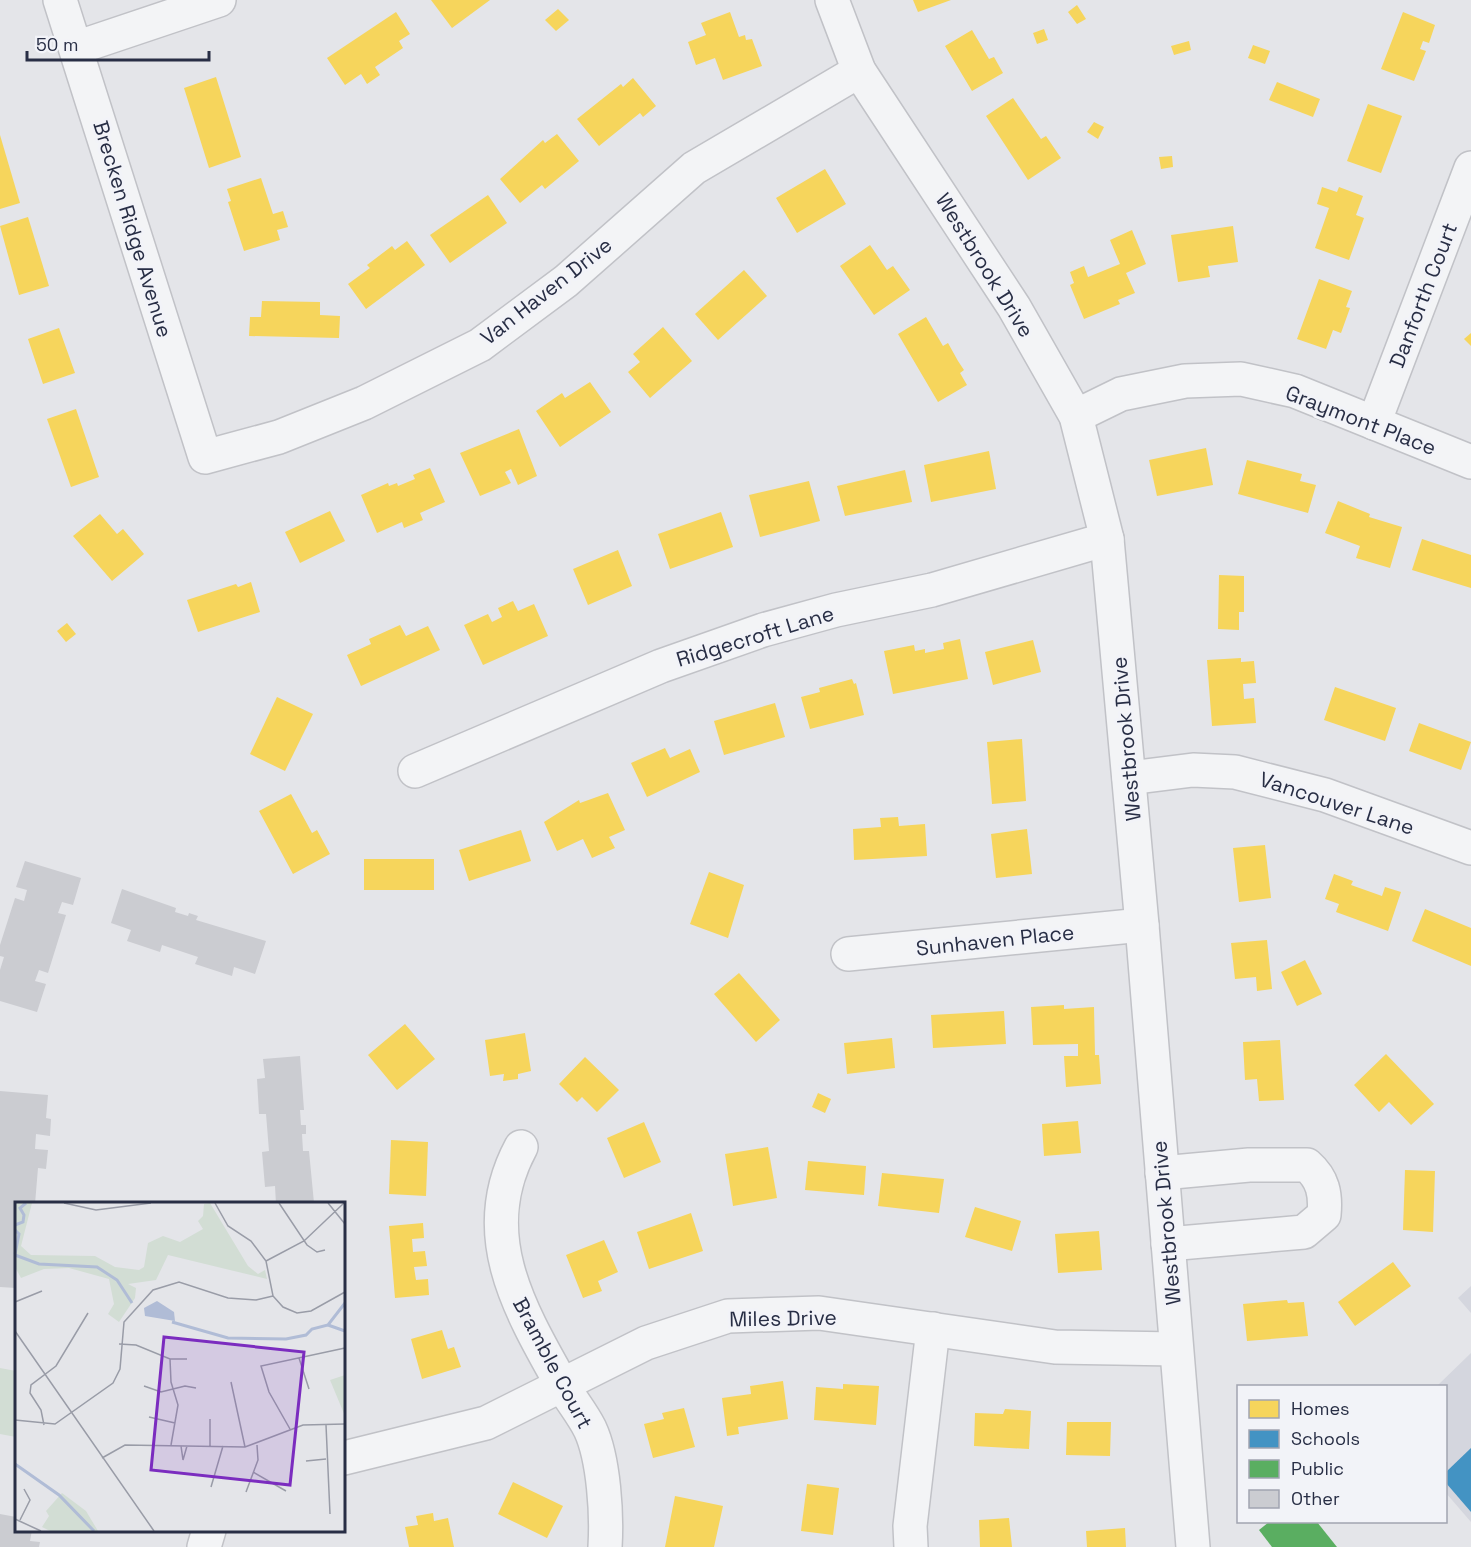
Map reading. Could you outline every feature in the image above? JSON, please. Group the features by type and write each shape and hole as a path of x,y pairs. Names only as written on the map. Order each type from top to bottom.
{"street":[{"name":"Brecken Ridge Avenue","path":"60,0 205,457"},
{"path":"76,48 219,0"},
{"name":"Westbrook Drive","path":"832,0 859,71 1014,307 1076,416 1107,539 1142,925 1193,1547"},
{"name":"Van Haven Drive","path":"205,457 279,437 364,403 480,345 566,281 694,168 859,71"},
{"name":"Danforth Court","path":"1374,423 1471,168"},
{"name":"Graymont Place","path":"1076,416 1120,394 1185,381 1241,379 1295,391 1471,462"},
{"name":"Ridgecroft Lane","path":"415,771 661,666 763,630 836,610 932,590 1107,539"},
{"name":"Vancouver Lane","path":"1129,778 1193,770 1235,772 1325,795 1471,848"},
{"name":"Sunhaven Place","path":"848,954 1142,925"},
{"name":"Bramble Court","path":"521,1147 509,1170 501,1202 501,1236 507,1269 521,1309 561,1384 591,1430 602,1478 606,1526 605,1547"},
{"path":"1162,1173 1249,1165 1307,1165 1320,1176 1325,1201 1323,1215 1304,1232 1168,1244"},
{"name":"Miles Drive","path":"345,1458 486,1423 646,1343 728,1316 819,1313 1055,1347 1176,1349"},
{"path":"911,1547 910,1526 933,1329"},
{"path":"204,1547 208,1532"}],"shaded area":[{"path":"1471,1286 1471,1313 1458,1298"},
{"path":"1471,1353 1471,1522 1447,1494 1447,1385 1438,1385"},
{"path":"0,1368 15,1371 15,1437 0,1434"}],"building: Homes":[{"path":"431,0 490,0 452,28"},
{"path":"913,0 951,0 918,12"},
{"path":"1077,5 1086,19 1077,24 1068,12"},
{"path":"558,9 569,20 556,31 545,20"},
{"path":"396,12 410,34 399,41 403,48 375,67 380,75 367,84 361,74 345,85 327,58"},
{"path":"730,12 739,37 745,35 746,40 752,39 762,66 723,80 715,58 696,65 688,42 706,35 701,23"},
{"path":"1403,12 1435,25 1429,43 1423,41 1420,49 1426,51 1414,81 1381,69"},
{"path":"1044,29 1048,40 1037,44 1033,33"},
{"path":"972,30 989,59 994,57 1003,73 972,91 945,46"},
{"path":"1189,41 1191,50 1174,55 1171,46"},
{"path":"1253,45 1270,51 1265,64 1248,58"},
{"path":"216,77 241,157 209,168 184,88"},
{"path":"633,78 656,106 643,117 640,113 599,146 577,119 621,84 623,87"},
{"path":"1277,82 1320,99 1313,117 1269,100"},
{"path":"1013,98 1041,139 1046,136 1061,158 1028,180 986,116"},
{"path":"1368,104 1402,116 1381,173 1347,161"},
{"path":"1094,122 1104,127 1098,139 1087,132"},
{"path":"557,134 579,161 545,189 542,185 520,203 500,179 543,140 545,143"},
{"path":"0,135 20,203 0,209"},
{"path":"1172,156 1173,167 1161,169 1159,157"},
{"path":"825,169 846,204 797,233 776,198"},
{"path":"261,178 273,214 283,211 288,227 277,230 280,240 244,251 228,202 231,201 227,189"},
{"path":"1322,187 1337,192 1339,187 1363,196 1356,215 1364,218 1349,260 1315,248 1329,208 1317,204"},
{"path":"488,195 507,223 450,263 430,235"},
{"path":"28,217 49,286 19,295 0,226"},
{"path":"1233,226 1238,262 1208,266 1210,277 1178,282 1171,235"},
{"path":"1132,230 1146,264 1126,273 1135,293 1118,300 1120,304 1084,319 1070,285 1074,283 1070,272 1084,266 1088,277 1120,264 1110,240"},
{"path":"407,241 425,265 366,309 348,284 370,268 367,265 392,246 395,250"},
{"path":"870,245 887,270 893,266 910,290 874,315 840,266"},
{"path":"744,270 767,296 718,340 695,314"},
{"path":"1319,279 1352,291 1346,307 1350,308 1341,333 1333,330 1326,349 1297,339"},
{"path":"262,301 320,302 320,315 340,316 339,338 249,336 250,317 261,317"},
{"path":"926,317 943,346 948,343 964,370 960,373 967,385 938,402 898,334"},
{"path":"663,327 692,361 650,398 628,372 640,362 633,354"},
{"path":"59,328 75,373 43,384 28,339"},
{"path":"1471,333 1471,346 1464,339"},
{"path":"590,382 611,412 560,447 536,411 562,393 565,398"},
{"path":"76,409 99,477 71,487 47,419"},
{"path":"519,429 537,476 518,485 511,469 505,472 511,483 480,496 460,453"},
{"path":"1206,448 1213,485 1157,496 1149,460"},
{"path":"989,451 996,489 931,502 924,465"},
{"path":"1247,460 1302,474 1300,481 1316,485 1308,513 1238,494"},
{"path":"430,468 445,502 420,513 423,520 404,528 402,522 377,533 361,495 388,483 389,486 397,483 398,486 415,479 413,475"},
{"path":"905,470 912,502 845,516 837,486"},
{"path":"809,481 820,521 760,537 749,495"},
{"path":"1338,501 1370,514 1369,517 1402,527 1390,568 1356,558 1360,546 1325,533"},
{"path":"330,511 345,541 300,563 285,532"},
{"path":"721,512 733,547 670,569 658,534"},
{"path":"100,514 117,534 123,529 144,554 112,581 73,536"},
{"path":"1422,539 1471,555 1471,588 1412,570"},
{"path":"618,550 632,586 588,605 573,569"},
{"path":"1219,575 1244,576 1244,612 1239,612 1239,630 1218,629"},
{"path":"251,582 260,612 198,632 187,600 236,584 238,587"},
{"path":"513,601 518,611 534,604 548,636 483,665 464,625 488,614 492,622 502,617 498,608"},
{"path":"67,623 76,634 66,642 57,631"},
{"path":"400,625 406,636 428,626 440,650 361,686 347,655 371,644 369,639"},
{"path":"960,639 968,679 893,694 884,651 914,645 915,651 925,649 925,653 944,649 943,643"},
{"path":"1033,640 1041,672 993,685 985,652"},
{"path":"1241,658 1241,662 1254,661 1256,683 1243,684 1244,699 1254,698 1256,723 1212,726 1207,660"},
{"path":"852,679 854,684 856,683 864,715 810,729 801,697 820,692 819,688"},
{"path":"1335,687 1396,708 1385,741 1324,720"},
{"path":"277,697 313,714 285,771 250,754"},
{"path":"775,703 785,737 724,755 714,721"},
{"path":"1419,723 1471,742 1461,770 1409,751"},
{"path":"1022,739 1026,801 992,804 987,742"},
{"path":"665,748 670,758 690,749 700,772 647,797 631,763"},
{"path":"608,793 625,830 609,837 615,848 592,858 583,839 557,851 544,822 579,800 580,803"},
{"path":"291,794 312,833 317,830 330,854 293,874 259,811"},
{"path":"898,817 899,826 925,824 927,856 854,860 853,829 881,827 880,818"},
{"path":"1027,829 1032,874 996,878 991,834"},
{"path":"521,830 531,861 469,881 459,850"},
{"path":"1265,845 1271,898 1239,902 1233,848"},
{"path":"364,859 434,859 434,890 364,890"},
{"path":"709,872 744,885 728,938 690,924"},
{"path":"1334,874 1353,881 1351,885 1382,896 1385,887 1401,892 1388,931 1336,912 1339,904 1325,899"},
{"path":"1425,909 1471,928 1471,966 1412,941"},
{"path":"1267,940 1272,989 1257,991 1256,977 1235,979 1231,943"},
{"path":"1305,960 1322,994 1297,1006 1281,972"},
{"path":"739,973 780,1020 756,1042 714,994"},
{"path":"1064,1005 1064,1009 1094,1007 1095,1055 1099,1055 1101,1084 1066,1087 1064,1056 1078,1056 1078,1044 1033,1045 1031,1007"},
{"path":"1004,1011 1006,1044 933,1048 931,1015"},
{"path":"405,1024 435,1059 397,1090 368,1055"},
{"path":"525,1033 531,1071 518,1074 518,1079 503,1081 504,1074 490,1076 485,1040"},
{"path":"892,1038 895,1068 847,1074 844,1043"},
{"path":"1280,1040 1284,1100 1259,1101 1257,1079 1245,1080 1243,1042"},
{"path":"1386,1054 1434,1104 1411,1125 1389,1102 1379,1112 1354,1085"},
{"path":"585,1057 619,1090 597,1112 582,1097 577,1102 559,1084"},
{"path":"818,1093 831,1099 825,1113 812,1107"},
{"path":"1078,1121 1081,1153 1044,1156 1042,1124"},
{"path":"644,1122 661,1162 624,1178 607,1138"},
{"path":"391,1140 428,1142 426,1196 389,1194"},
{"path":"768,1147 777,1198 733,1206 725,1154"},
{"path":"808,1161 866,1166 864,1195 805,1190"},
{"path":"1405,1170 1435,1171 1433,1232 1403,1230"},
{"path":"882,1173 944,1179 939,1213 878,1206"},
{"path":"975,1207 1021,1221 1012,1251 965,1237"},
{"path":"691,1213 703,1251 649,1269 637,1232"},
{"path":"423,1223 424,1238 412,1239 413,1252 425,1251 427,1266 414,1267 416,1280 428,1279 429,1295 395,1298 389,1226"},
{"path":"1099,1231 1102,1270 1058,1273 1055,1234"},
{"path":"604,1240 618,1272 598,1281 602,1291 583,1298 566,1255"},
{"path":"1393,1262 1411,1286 1355,1326 1338,1302"},
{"path":"1287,1300 1288,1303 1304,1302 1308,1336 1247,1341 1243,1304"},
{"path":"442,1330 448,1349 454,1347 461,1367 422,1379 411,1339"},
{"path":"783,1381 788,1419 738,1427 739,1434 727,1436 722,1398 751,1394 750,1386"},
{"path":"843,1384 879,1386 876,1425 814,1420 816,1387 843,1389"},
{"path":"684,1408 695,1447 653,1458 644,1424 664,1419 662,1413"},
{"path":"1005,1409 1031,1411 1029,1449 974,1446 975,1413 1003,1414"},
{"path":"1067,1422 1111,1422 1110,1456 1066,1455"},
{"path":"513,1482 563,1506 547,1538 498,1514"},
{"path":"807,1484 839,1488 833,1535 801,1531"},
{"path":"675,1496 723,1506 714,1547 665,1547"},
{"path":"433,1513 434,1521 448,1518 454,1547 409,1547 405,1527 418,1525 416,1516"},
{"path":"1009,1518 1012,1547 980,1547 979,1520"},
{"path":"1125,1528 1126,1547 1087,1547 1086,1531"}],"building: Schools":[{"path":"1471,1448 1471,1512 1447,1484 1447,1471"}],"building: Public":[{"path":"1268,1523 1318,1523 1337,1547 1272,1547 1259,1530"}],"building: Other":[{"path":"25,861 81,878 73,905 62,902 58,913 66,915 48,973 39,970 35,981 46,984 37,1012 0,1001 0,970 4,957 0,956 0,945 15,898 24,901 27,890 16,887"},
{"path":"122,889 176,908 175,912 198,916 196,920 266,941 255,974 234,967 232,976 195,964 198,957 162,945 160,952 127,941 131,930 111,923"},
{"path":"300,1056 304,1110 300,1110 301,1125 306,1125 306,1134 302,1134 303,1151 309,1151 314,1202 276,1202 275,1186 265,1187 262,1152 269,1151 266,1114 259,1114 257,1079 265,1078 263,1059"},
{"path":"0,1091 48,1095 46,1118 51,1119 50,1136 36,1134 35,1149 48,1150 46,1169 38,1168 35,1202 15,1202 15,1288 0,1287"},
{"path":"0,1514 15,1517 15,1532 32,1532 30,1541 40,1542 39,1547 0,1547"}]}
